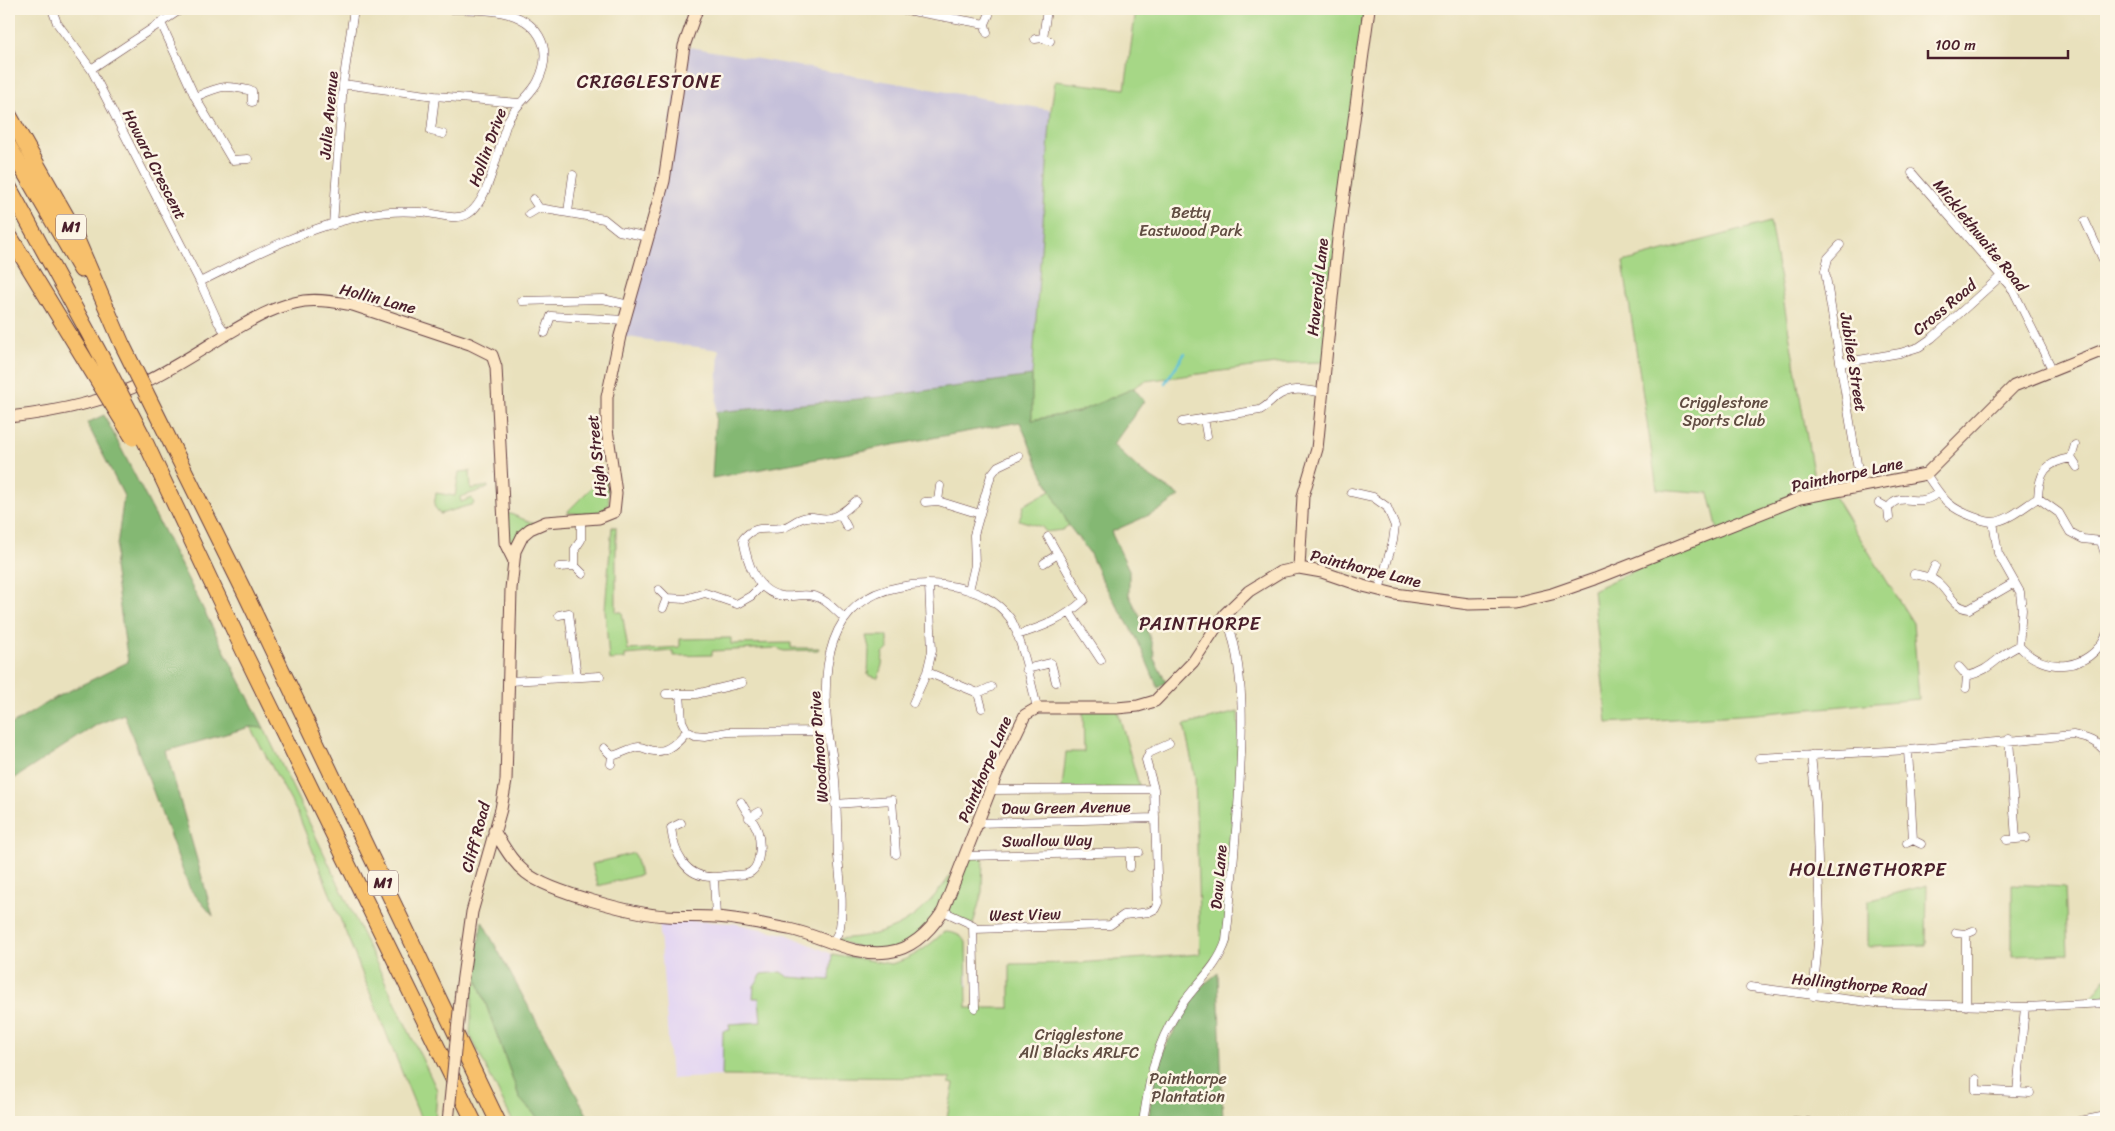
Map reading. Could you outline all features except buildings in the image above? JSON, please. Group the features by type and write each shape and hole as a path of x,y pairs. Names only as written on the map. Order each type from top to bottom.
{"highway":[{"name":"M1","path":"9,115 69,221 122,344"},
{"name":"M1","path":"9,146 122,344 245,593 498,1122"},
{"name":"M1","path":"9,187 101,356 137,436"},
{"name":"M1","path":"9,235 87,364 157,468 246,656 474,1122"}],"street":[{"name":"Howard Crescent","path":"52,9 57,23 91,69 200,282 218,322 227,335"},
{"path":"91,69 180,10 186,9"},
{"name":"Julie Avenue","path":"332,224 343,84 354,9"},
{"name":"Hollin Drive","path":"200,282 262,251 332,224 374,214 410,212 457,217 466,215 475,209 482,198 508,121 519,102 537,83 545,65 542,39 535,29 519,18 500,12 443,9"},
{"name":"High Street","path":"513,559 518,543 530,529 546,522 608,516 614,512 617,503 607,429 607,397 612,368 664,181 684,46 697,9"},
{"path":"900,9 985,24"},
{"path":"1042,40 1047,9"},
{"name":"Haveroid Lane","path":"1299,568 1302,496 1318,449 1338,238 1369,9"},
{"path":"987,33 985,24 989,15"},
{"path":"161,23 195,97 232,160 248,159"},
{"path":"343,84 435,96 519,102"},
{"path":"195,97 230,85 252,91 252,102"},
{"path":"435,96 431,131 443,134"},
{"name":"Micklethwaite Road","path":"1912,173 2013,290 2053,371"},
{"path":"568,212 573,175"},
{"path":"572,187 581,188"},
{"path":"533,199 539,208"},
{"path":"529,214 539,208 568,212 604,219 619,231 649,237"},
{"path":"2085,221 2103,252 2106,266"},
{"name":"Jubilee Street","path":"1840,245 1828,258 1825,271 1860,488"},
{"name":"Cross Road","path":"1841,363 1900,353 1919,347 1932,338 2001,276"},
{"path":"522,301 603,299 629,306"},
{"name":"Hollin Lane","path":"9,417 81,405 144,383 227,335 249,320 270,310 306,301 336,302 353,305 411,323 486,351 492,355 496,367 505,543 513,559"},
{"path":"545,333 551,316 625,320"},
{"name":"Painthorpe Lane","path":"494,831 510,857 526,873 543,883 615,906 659,916 716,917 792,930 832,944 876,953 901,949 918,941 943,911 1004,755 1025,716 1037,708 1117,708 1138,706 1155,701 1193,662 1225,614 1248,591 1269,577 1280,572 1299,568 1322,572 1379,590 1428,600 1468,604 1515,603 1552,594 1595,579 1800,498 1926,474 2014,386 2106,349"},
{"path":"1182,422 1260,410 1276,398 1292,390 1324,393"},
{"path":"1204,419 1207,436"},
{"path":"2071,458 2075,445"},
{"path":"997,456 1002,464"},
{"path":"968,590 974,565 974,535 991,475 1002,464 1019,456"},
{"path":"2071,458 2077,467"},
{"path":"2038,498 2040,477 2044,471 2057,461 2071,458"},
{"path":"1926,474 1939,493 1958,512 1993,522 2009,516 2038,498"},
{"path":"938,501 940,486"},
{"path":"1351,492 1373,497 1387,507 1395,526 1393,541 1379,590"},
{"path":"1888,508 1898,500 1925,500 1939,493"},
{"path":"2038,498 2059,513 2070,532 2083,539 2104,539 2104,551"},
{"path":"844,618 817,597 800,595 782,596 771,592 762,585 754,576 749,564 743,539 747,533 759,528 782,528 808,516 822,519 832,518 856,501"},
{"path":"925,502 938,501 980,514"},
{"path":"1879,503 1888,508"},
{"path":"1888,508 1889,518"},
{"path":"840,514 847,527"},
{"path":"582,519 582,540 575,549 575,566 583,574"},
{"path":"1993,522 1998,553 2020,592 2022,610 2019,646 2024,652 2042,662 2061,665 2071,664 2088,658 2103,649 2106,635"},
{"path":"1017,635 1048,625 1070,613 1084,600 1048,537"},
{"path":"1044,563 1058,554"},
{"name":"Cliff Road","path":"448,1122 461,991 472,912 506,781 513,559"},
{"path":"559,567 575,566"},
{"path":"1930,577 1935,566"},
{"path":"1914,574 1930,577 1943,587 1957,605 1970,609 2014,583"},
{"path":"659,590 667,598 685,599 705,593 737,604 751,596 762,585"},
{"path":"913,703 927,672 932,651 929,585"},
{"name":"Woodmoor Drive","path":"832,944 840,928 841,902 834,768 828,731 826,694 830,647 844,618 870,597 886,589 929,585 968,590 981,595 1001,608 1009,616 1017,635 1037,708"},
{"path":"663,608 667,598"},
{"path":"560,615 569,613 577,677"},
{"path":"1070,613 1101,660"},
{"name":"Daw Lane","path":"1143,1122 1153,1067 1160,1042 1182,1004 1202,978 1218,962 1226,941 1240,774 1242,711 1234,636 1225,614"},
{"path":"1967,676 1983,671 2007,652 2019,646"},
{"path":"1086,655 1094,650"},
{"path":"1026,669 1051,664 1056,682"},
{"path":"1959,667 1967,676 1966,688"},
{"path":"927,672 978,693 991,687"},
{"path":"510,681 600,676"},
{"path":"666,694 696,694 742,683"},
{"path":"978,693 982,708"},
{"path":"680,694 682,722 686,731 694,735 705,736 728,732 828,731"},
{"path":"604,748 612,760 635,748 642,747 661,751 673,745 686,731"},
{"path":"1759,758 1908,750 2009,739 2073,735 2088,739 2101,746 2106,753"},
{"path":"2009,739 2016,839"},
{"path":"1155,818 1154,789 1146,760 1149,754 1170,744"},
{"path":"1908,750 1910,842 1921,844"},
{"path":"1811,755 1816,803 1820,922 1813,996"},
{"path":"991,790 1154,789"},
{"path":"836,804 892,800 896,854"},
{"path":"681,823 671,828 675,849 679,859 695,872 714,878 745,875 753,871 758,864 757,831 742,802"},
{"path":"750,818 759,812"},
{"name":"Daw Green Avenue","path":"978,823 1155,818"},
{"name":"West View","path":"974,929 1110,925 1124,914 1149,912 1155,909 1158,903 1155,818"},
{"path":"2007,840 2026,838"},
{"path":"1130,852 1130,867"},
{"name":"Swallow Way","path":"965,856 1139,852"},
{"path":"714,878 716,917"},
{"path":"943,911 973,925 975,1008"},
{"path":"1956,933 1969,932 1966,1006"},
{"name":"Hollingthorpe Road","path":"1750,987 1876,1003 2024,1007 2106,1003"},
{"path":"2017,1092 2024,1007"},
{"path":"1976,1079 1976,1090 2030,1093"},
{"path":"2075,1122 2106,1116"},
{"path":"1794,1121 1808,1122"}],"shaded area":[{"path":"684,46 1051,110 1032,376 880,397 716,412 719,350 620,336 649,237"},
{"path":"659,919 732,923 786,934 832,954 891,964 901,962 926,949 944,932 950,932 963,938 966,942 968,987 741,1075 671,1079"}],"green space":[{"name":"Betty Eastwood Park","path":"1136,9 1369,9 1326,362 1283,363 1145,381 1128,391 1078,412 1031,420 1032,376 1051,110 1055,81 1125,89"},
{"name":"Crigglestone Sports Club","path":"1770,222 1817,496 1832,493 1913,623 1919,699 1756,714 1607,723 1593,590 1718,530 1709,493 1657,489 1623,262"},
{"path":"1032,376 1032,420 1078,412 1134,388 1144,401 1113,445 1141,471 1180,496 1158,511 1111,532 1129,570 1129,595 1149,635 1155,656 1153,657 1166,682 1158,688 1137,639 1104,584 1089,552 1069,526 1038,465 1020,422 712,478 716,412 880,397"},
{"path":"104,415 264,728 250,727 166,751 213,916 190,889 124,714 98,724 9,782 9,726 57,697 128,662 114,567 124,496 87,423"},
{"path":"470,471 471,489 488,486 488,488 460,497 461,502 472,498 474,504 440,514 434,506 436,493 455,496 459,472"},
{"path":"607,478 609,502 606,507 592,513 568,513 600,479"},
{"path":"1051,490 1069,525 1062,530 1046,532 1042,527 1019,520 1024,505"},
{"path":"508,513 538,525 515,551 507,539"},
{"path":"612,527 616,527 616,612 622,612 628,650 680,647 680,639 731,638 731,644 791,643 791,648 819,648 818,650 784,651 777,648 712,651 712,655 673,656 673,651 625,655 625,659 609,660 605,609"},
{"path":"866,636 888,636 888,649 883,654 878,678 868,675 869,648"},
{"path":"1117,708 1140,789 1062,789 1066,752 1084,752 1083,709"},
{"name":"Crigglestone All Blacks ARLFC","path":"1238,712 1240,774 1226,941 1160,1042 1143,1122 946,1122 954,1084 949,1083 950,1078 722,1076 723,1031 730,1030 729,1024 761,1022 759,998 753,998 754,986 762,974 781,972 788,977 830,980 832,954 891,964 919,952 944,932 953,933 959,935 966,942 967,1008 1010,1008 1010,964 1077,963 1200,954 1195,777 1184,725"},
{"path":"250,727 264,728 437,1090 435,1122 422,1122 298,814"},
{"path":"634,853 640,875 598,886 592,864"},
{"path":"983,855 982,892 973,925 943,911 918,941 876,953 834,939 880,933 897,926 925,906 965,856"},
{"path":"2012,884 2065,887 2068,954 2012,956"},
{"path":"1927,885 1926,945 1868,947 1868,901"},
{"path":"482,921 591,1122 542,1122 520,1099 474,971"},
{"path":"474,971 520,1099 542,1122 513,1122 470,1035"},
{"name":"Painthorpe Plantation","path":"1218,973 1223,1122 1148,1122 1152,1093 1164,1048 1202,986"},
{"path":"2106,977 2106,1003 2086,1004"}],"waterway":[{"path":"1165,383 1185,353"}],"district":[{"name":"CRIGGLESTONE","path":"649,81"},
{"name":"PAINTHORPE","path":"1200,623"},
{"name":"HOLLINGTHORPE","path":"1868,869"}]}
